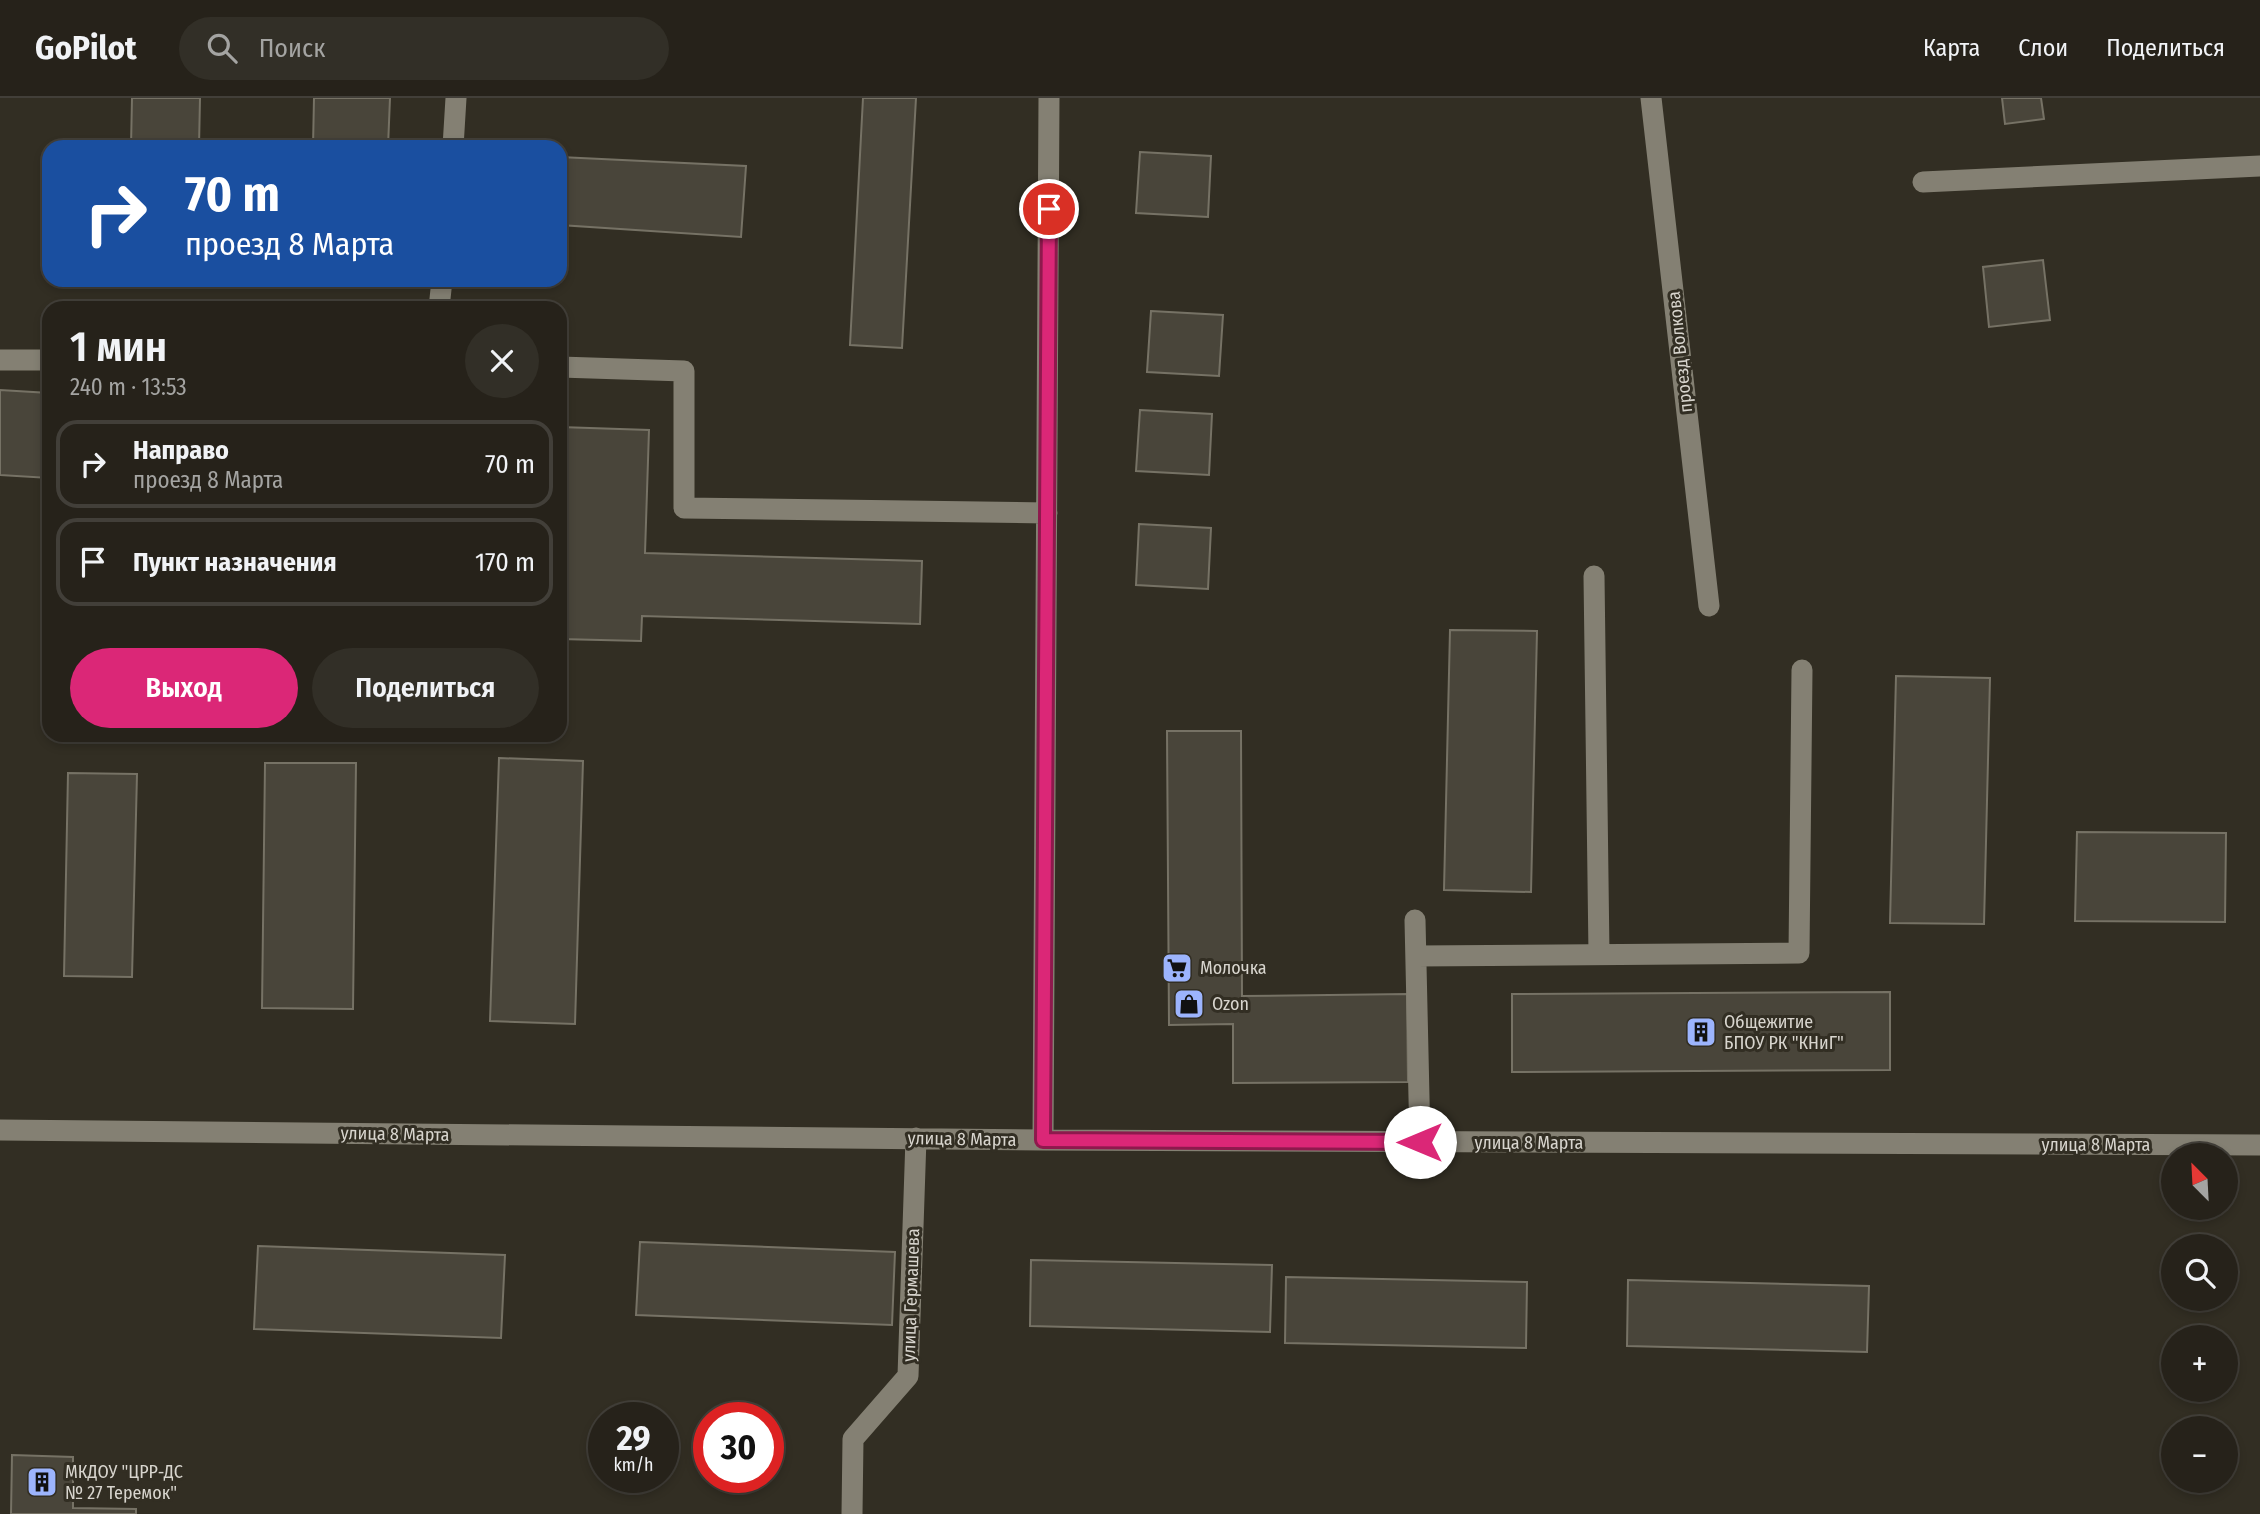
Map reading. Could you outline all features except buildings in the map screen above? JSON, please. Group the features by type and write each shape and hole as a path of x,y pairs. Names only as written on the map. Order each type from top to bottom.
{"street":[{"path":"453,140 456,98"},
{"path":"1043,1140 1049,98"},
{"name":"проезд Волкова","path":"1651,98 1709,606"},
{"path":"1923,182 2260,166"},
{"path":"0,360 42,360"},
{"path":"567,367 684,371 684,508 1047,513"},
{"path":"1594,576 1599,954"},
{"path":"1416,956 1799,953 1802,670"},
{"path":"1415,920 1420,1142"},
{"name":"улица 8 Марта","path":"0,1130 1043,1140 2260,1146"},
{"name":"улица Гермашева","path":"852,1514 853,1439 908,1376 916,1139"}],"place":[{"name":"Молочка","path":"1177,968"},
{"name":"Ozon","path":"1189,1004"},
{"name":"Общежитие БПОУ РК \"КНиГ\"","path":"1701,1032"},
{"name":"МКДОУ \"ЦРР-ДС № 27 Теремок\"","path":"42,1482"}],"route":[{"path":"1049,209 1043,1140 1420,1142"}]}
